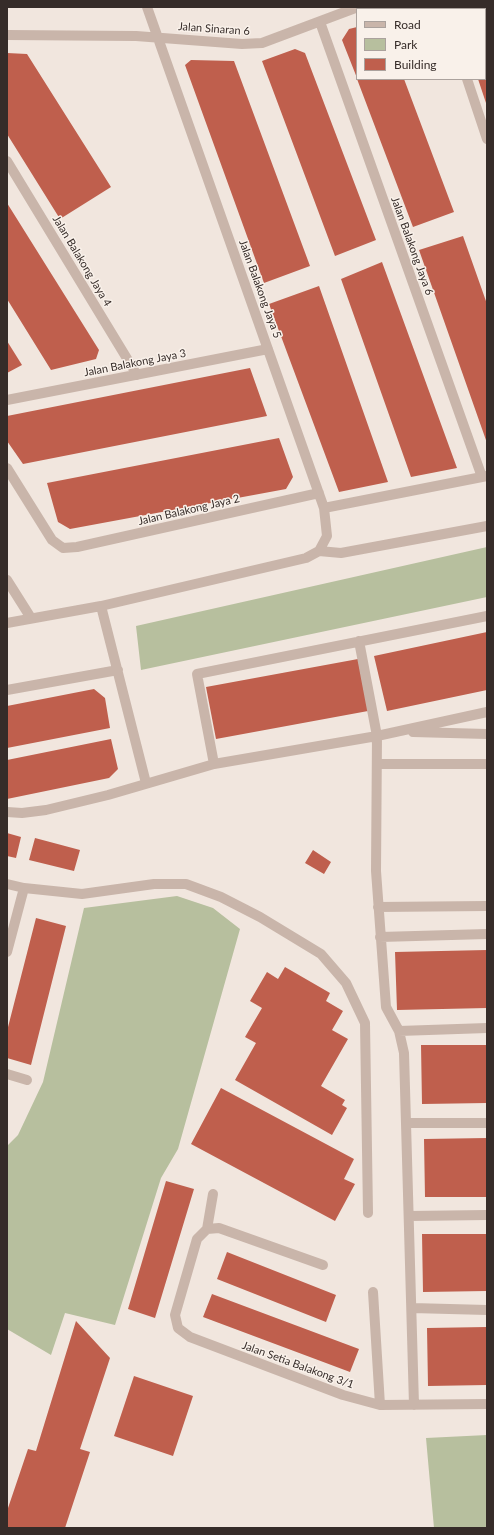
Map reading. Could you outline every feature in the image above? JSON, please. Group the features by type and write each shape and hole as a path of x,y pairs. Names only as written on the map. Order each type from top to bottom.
{"street":[{"name":"Jalan Balakong Jaya 5","path":"147,7 324,508 327,536 318,550"},
{"name":"Jalan Sinaran 6","path":"7,35 157,37 242,44 262,43 358,7"},
{"name":"Jalan Balakong Jaya 6","path":"320,22 484,476"},
{"path":"467,80 487,139"},
{"name":"Jalan Balakong Jaya 4","path":"7,161 137,375"},
{"name":"Jalan Balakong Jaya 3","path":"7,400 268,349"},
{"name":"Jalan Balakong Jaya 2","path":"7,468 52,540 63,548 77,547 319,493"},
{"path":"324,508 484,476"},
{"path":"7,623 101,606 306,558 318,550 341,553 487,526"},
{"path":"7,580 31,618"},
{"path":"101,606 146,783"},
{"path":"214,764 197,674 487,616"},
{"path":"359,641 377,736 378,907 386,1007 399,1031 404,1053 414,1405"},
{"path":"7,690 118,670"},
{"path":"7,812 22,813 46,810 214,764 377,736 487,712"},
{"path":"394,732 487,734"},
{"path":"377,764 487,764"},
{"path":"7,884 24,888 82,894 154,884 186,884 221,897 260,917 321,954 346,983 364,1023 368,1213"},
{"path":"7,952 24,888"},
{"path":"378,907 487,906"},
{"path":"380,937 487,934"},
{"path":"399,1031 487,1028"},
{"path":"7,1074 28,1080"},
{"path":"406,1124 487,1123"},
{"path":"213,1194 206,1229 219,1228 323,1265"},
{"path":"409,1216 487,1215"},
{"name":"Jalan Setia Balakong 3/1","path":"206,1229 197,1239 174,1315 178,1328 190,1337 328,1390 380,1405 487,1404"},
{"path":"373,1292 380,1405"},
{"path":"412,1308 487,1310"}],"green space":[{"path":"487,547 487,597 141,670 136,626"},
{"path":"177,896 213,908 240,929 178,1149 161,1178 115,1325 65,1313 51,1355 7,1329 7,1146 18,1135 43,1082 84,908"},
{"path":"487,1435 487,1528 434,1528 426,1438"}],"building":[{"path":"356,27 356,75 342,40 349,29"},
{"path":"295,49 305,53 376,240 335,256 262,61"},
{"path":"7,53 27,54 111,187 60,219 7,134"},
{"path":"486,57 487,57 487,106 478,80 486,80"},
{"path":"191,60 234,61 310,266 264,283 185,65"},
{"path":"357,80 404,80 454,212 413,227"},
{"path":"7,203 99,350 96,359 51,370 7,299"},
{"path":"463,236 487,304 487,443 419,250"},
{"path":"382,262 457,468 411,477 341,279"},
{"path":"319,286 388,482 339,492 269,304"},
{"path":"7,341 22,365 7,373"},
{"path":"250,368 267,416 23,464 7,441 7,416"},
{"path":"279,438 293,477 286,489 70,529 58,522 47,483"},
{"path":"487,632 487,690 387,711 374,656"},
{"path":"358,659 368,711 216,739 206,687"},
{"path":"94,689 105,698 110,728 7,748 7,706"},
{"path":"111,739 118,769 109,778 7,799 7,760"},
{"path":"7,833 21,837 16,858 7,856"},
{"path":"35,838 80,850 74,871 29,860"},
{"path":"313,850 331,862 324,874 305,863"},
{"path":"36,918 66,926 31,1065 7,1058 7,1031"},
{"path":"487,950 487,1008 397,1010 395,952"},
{"path":"285,967 330,993 326,1001 343,1011 332,1030 348,1039 321,1086 345,1100 342,1105 347,1108 332,1135 235,1080 256,1043 245,1037 262,1008 250,1001 267,972 278,979"},
{"path":"421,1045 487,1045 487,1103 422,1104"},
{"path":"221,1088 354,1159 344,1179 355,1184 335,1221 191,1144"},
{"path":"487,1138 487,1197 425,1197 424,1139"},
{"path":"166,1181 194,1189 155,1318 128,1309"},
{"path":"422,1234 487,1234 487,1291 423,1292"},
{"path":"227,1252 336,1295 326,1322 217,1279"},
{"path":"212,1294 359,1349 350,1372 203,1317"},
{"path":"76,1321 110,1358 80,1449 90,1452 65,1528 7,1528 7,1511 28,1449 36,1451"},
{"path":"487,1327 487,1385 428,1386 427,1328"},
{"path":"134,1376 193,1396 173,1456 114,1436"}]}
